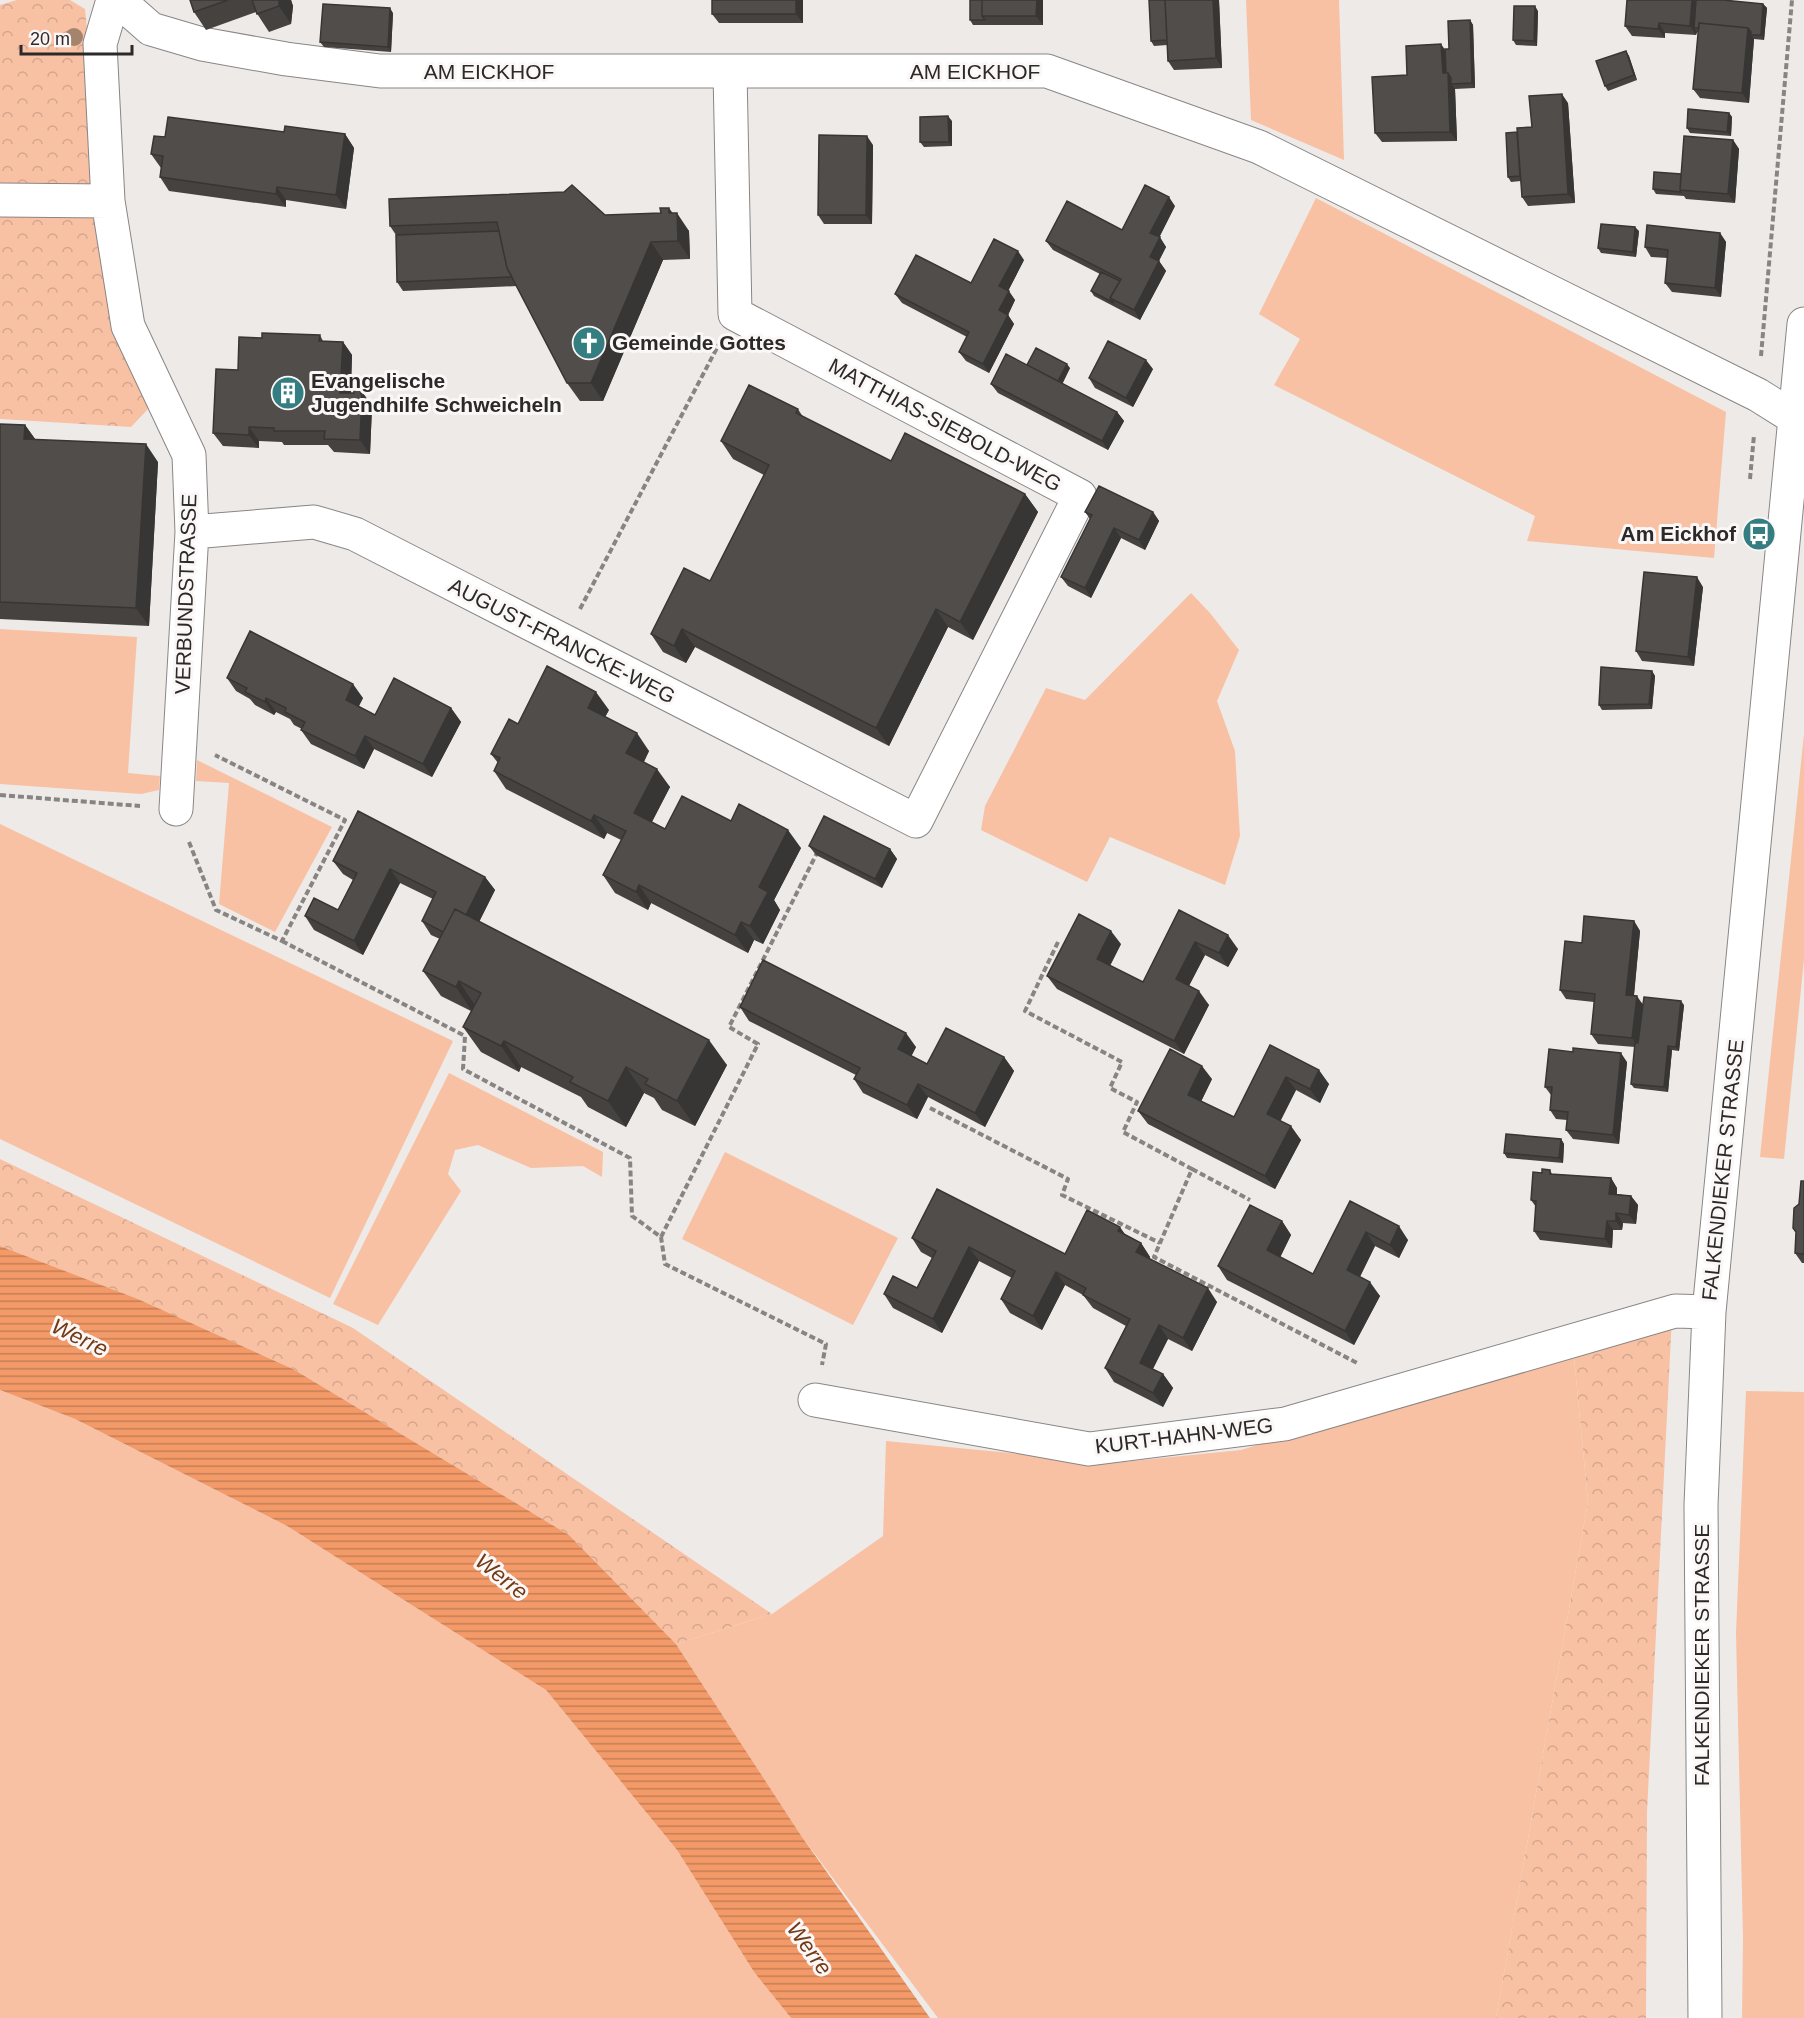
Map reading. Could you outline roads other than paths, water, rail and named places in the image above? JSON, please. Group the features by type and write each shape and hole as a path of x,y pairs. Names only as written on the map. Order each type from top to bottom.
{"street":[{"name":"VERBUNDSTRASSE","path":"113,0 100,44 108,201 128,326 189,455 192,532 176,809"},
{"name":"AM EICKHOF","path":"118,0 151,29 202,44 286,59 380,71 1047,71 1259,147 1758,395 1800,422"},
{"name":"MATTHIAS-SIEBOLD-WEG","path":"730,72 735,314 1080,496 916,821"},
{"path":"0,200 108,201"},
{"name":"FALKENDIEKER STRASSE","path":"1705,2018 1701,1505 1709,1312 1800,422 1804,324"},
{"name":"AUGUST-FRANCKE-WEG","path":"192,532 314,522 355,534 916,821"},
{"name":"KURT-HAHN-WEG","path":"815,1400 1089,1449 1284,1424 1675,1311 1709,1312"}],"water":[{"name":"Werre","path":"0,1246 138,1299 293,1369 569,1535 676,1644 802,1837 930,2018 791,2018 754,1972 677,1850 546,1690 287,1526 75,1419 0,1390"}],"place":[{"name":"Gemeinde Gottes","path":"589,343"},
{"name":"Evangelische Jugendhilfe Schweicheln","path":"288,393"},
{"name":"Am Eickhof","path":"1759,534"}]}
